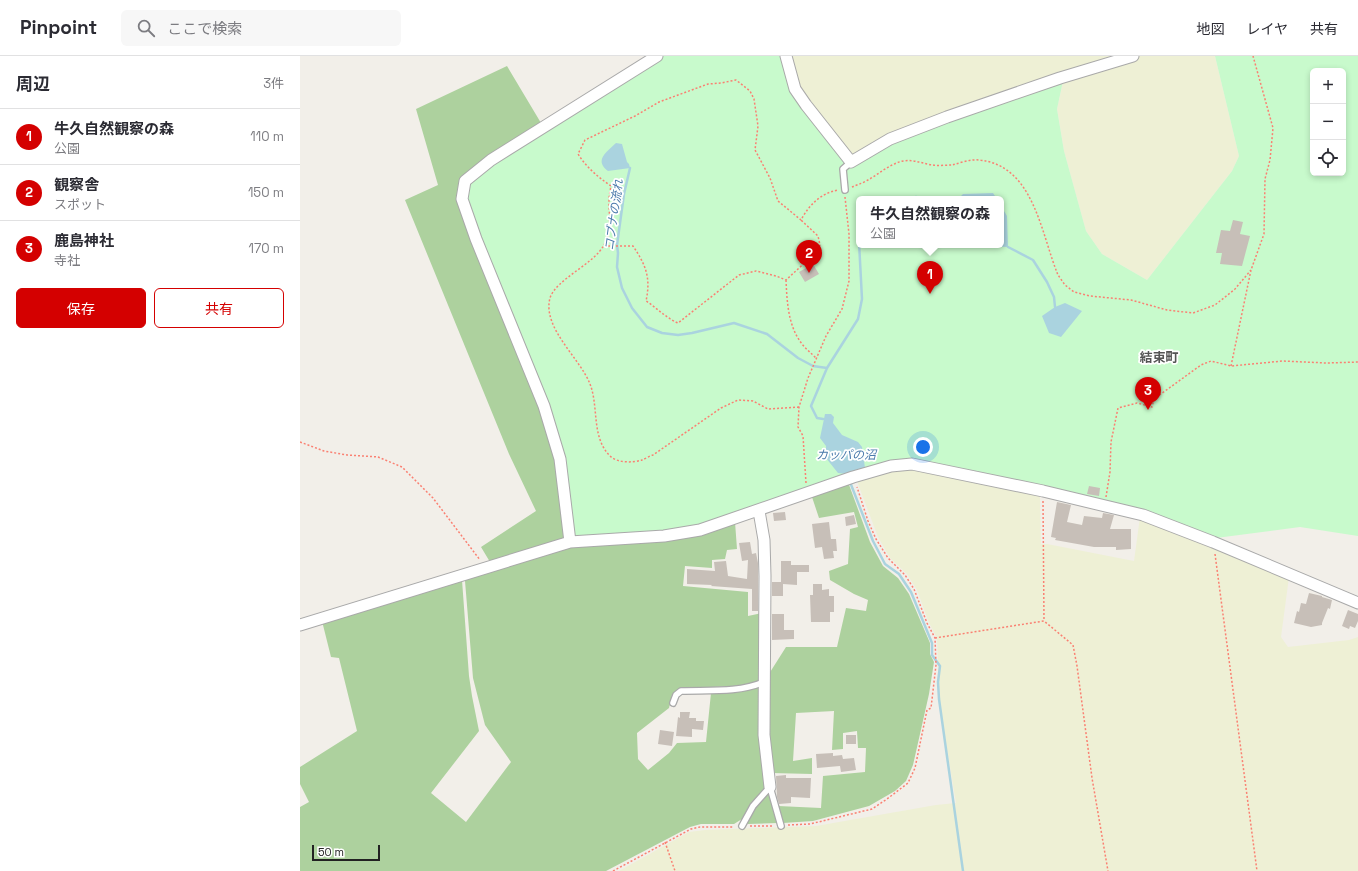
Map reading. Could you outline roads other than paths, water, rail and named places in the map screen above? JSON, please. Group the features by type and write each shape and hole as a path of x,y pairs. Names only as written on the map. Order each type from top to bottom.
{"street":[{"path":"570,542 560,459 544,406 464,206 462,200 465,181 491,160 657,56"},
{"path":"786,56 795,89 806,106 851,162 890,139 947,117 1060,78 1133,56"},
{"path":"300,625 570,542 664,536 700,530 759,511 853,477 891,466 912,464 1043,491 1143,514 1358,602"},
{"path":"759,511 764,540 765,576 764,735 770,787"}],"lane":[{"path":"845,190 843,169 851,162"},
{"path":"673,703 676,694 681,691 722,691 754,686 764,682"},
{"path":"770,787 781,826"},
{"path":"742,826 753,806 770,787"}],"water":[{"path":"616,143 622,144 630,168 608,171 602,163 602,159 606,152"},
{"path":"993,193 995,196 961,196 963,194"},
{"path":"1004,211 1007,216 1008,247 1004,247"},
{"path":"1065,303 1082,311 1061,337 1049,333 1042,316 1055,307"},
{"name":"カッパの沼","path":"825,414 831,414 834,417 833,423 842,435 858,442 862,447 865,468 847,474 838,473 826,458 826,446 820,438"}],"waterway":[{"name":"コブナの流れ","path":"630,168 624,194 617,245 617,267 622,288 632,308 647,327 662,333 678,335 734,323 767,334 798,358 813,366 827,368"},
{"path":"1008,247 1033,260 1047,282 1054,297 1055,307"},
{"path":"823,419 817,418 811,406 827,368 858,319 862,299 859,248"},
{"path":"850,482 873,541 885,564 899,574 911,592 932,643 932,655 940,666 938,682 939,699 963,871"}],"place":[{"name":"観察舎","path":"809,273"},
{"name":"牛久自然観察の森","path":"930,294"},
{"name":"鹿島神社","path":"1148,410"}],"district":[{"name":"結束町","path":"1159,357"}]}
